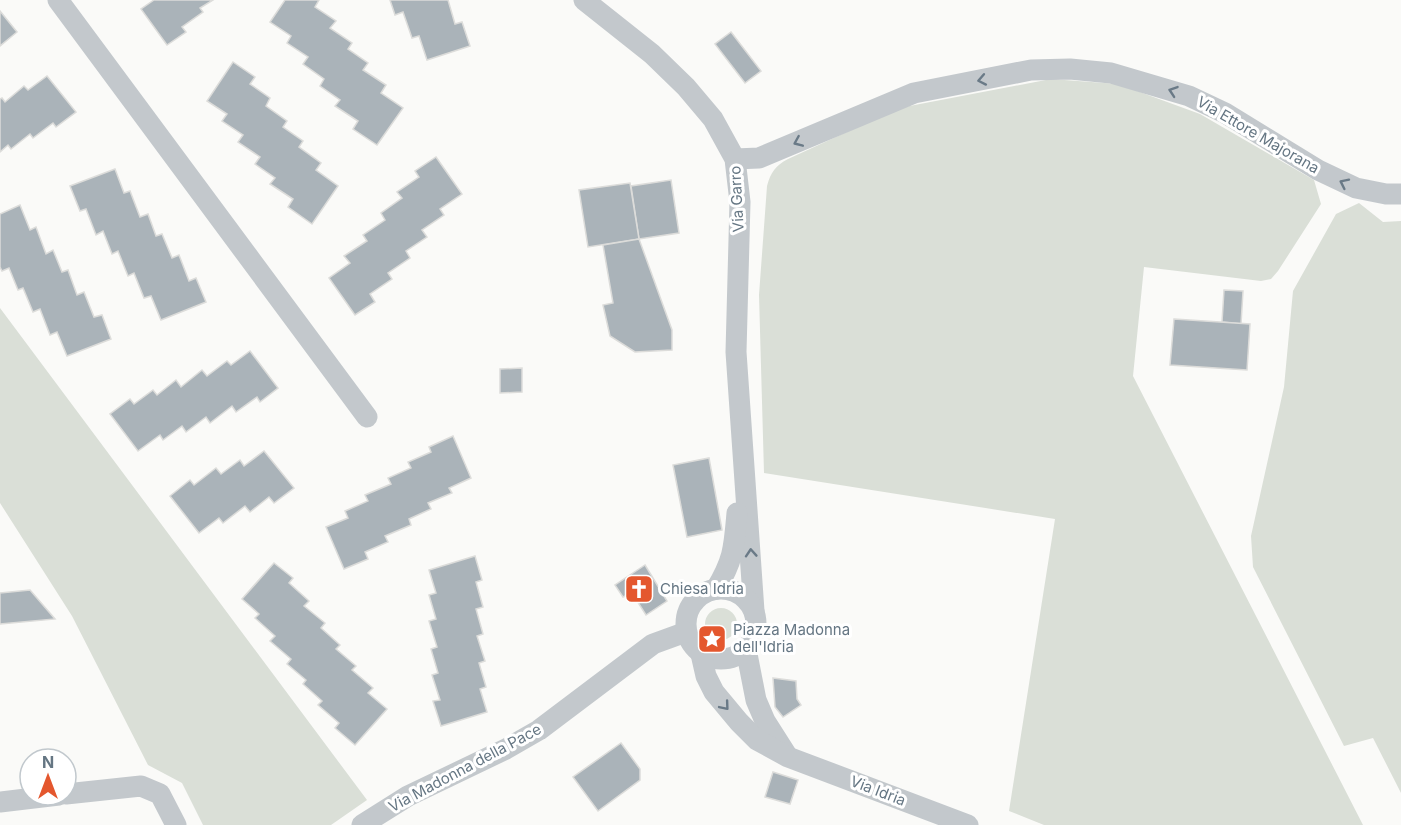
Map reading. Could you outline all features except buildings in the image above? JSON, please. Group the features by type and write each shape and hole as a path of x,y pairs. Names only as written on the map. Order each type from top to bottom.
{"street":[{"path":"58,0 367,417"},
{"name":"Via Garro","path":"584,0 652,54 686,87 713,119 735,159 740,202 736,352 754,611"},
{"name":"Via Ettore Majorana","path":"735,159 759,158 914,93 1031,70 1070,69 1110,73 1189,96 1225,113 1318,170 1356,188 1386,194 1401,194"},
{"name":"Via Garro","path":"716,590 729,567 734,548 742,461"},
{"path":"728,590 739,594 754,611 756,625 753,638 746,650 724,660 713,659 701,654 686,632 689,609 705,592 728,590"},
{"name":"Via Madonna della Pace","path":"362,825 408,796 506,749 538,730 653,644 686,632"},
{"path":"746,650 756,700 765,721 788,757"},
{"name":"Via Idria","path":"701,654 706,676 714,692 757,740 788,757 968,825"},
{"path":"78,793 141,786 160,795 176,825"},
{"path":"0,802 18,800"}],"shaded area":[{"path":"1051,79 1118,84 1200,114 1314,180 1321,204 1271,279 1261,281 1144,267 1133,376 1363,825 1044,825 1009,811 1055,519 764,473 759,295 767,186 774,170 788,159 899,108"},
{"path":"1359,203 1383,222 1401,221 1401,793 1373,738 1344,746 1253,567 1251,536 1284,387 1293,291 1336,214"},
{"path":"0,308 367,800 331,825 203,825 182,783 148,765 72,616 0,503"},
{"path":"721,608 732,613 737,624 732,635 721,640 710,635 705,624 710,613"}],"place":[{"name":"Chiesa Idria","path":"639,589"},
{"name":"Piazza Madonna dell'Idria","path":"712,639"}]}
